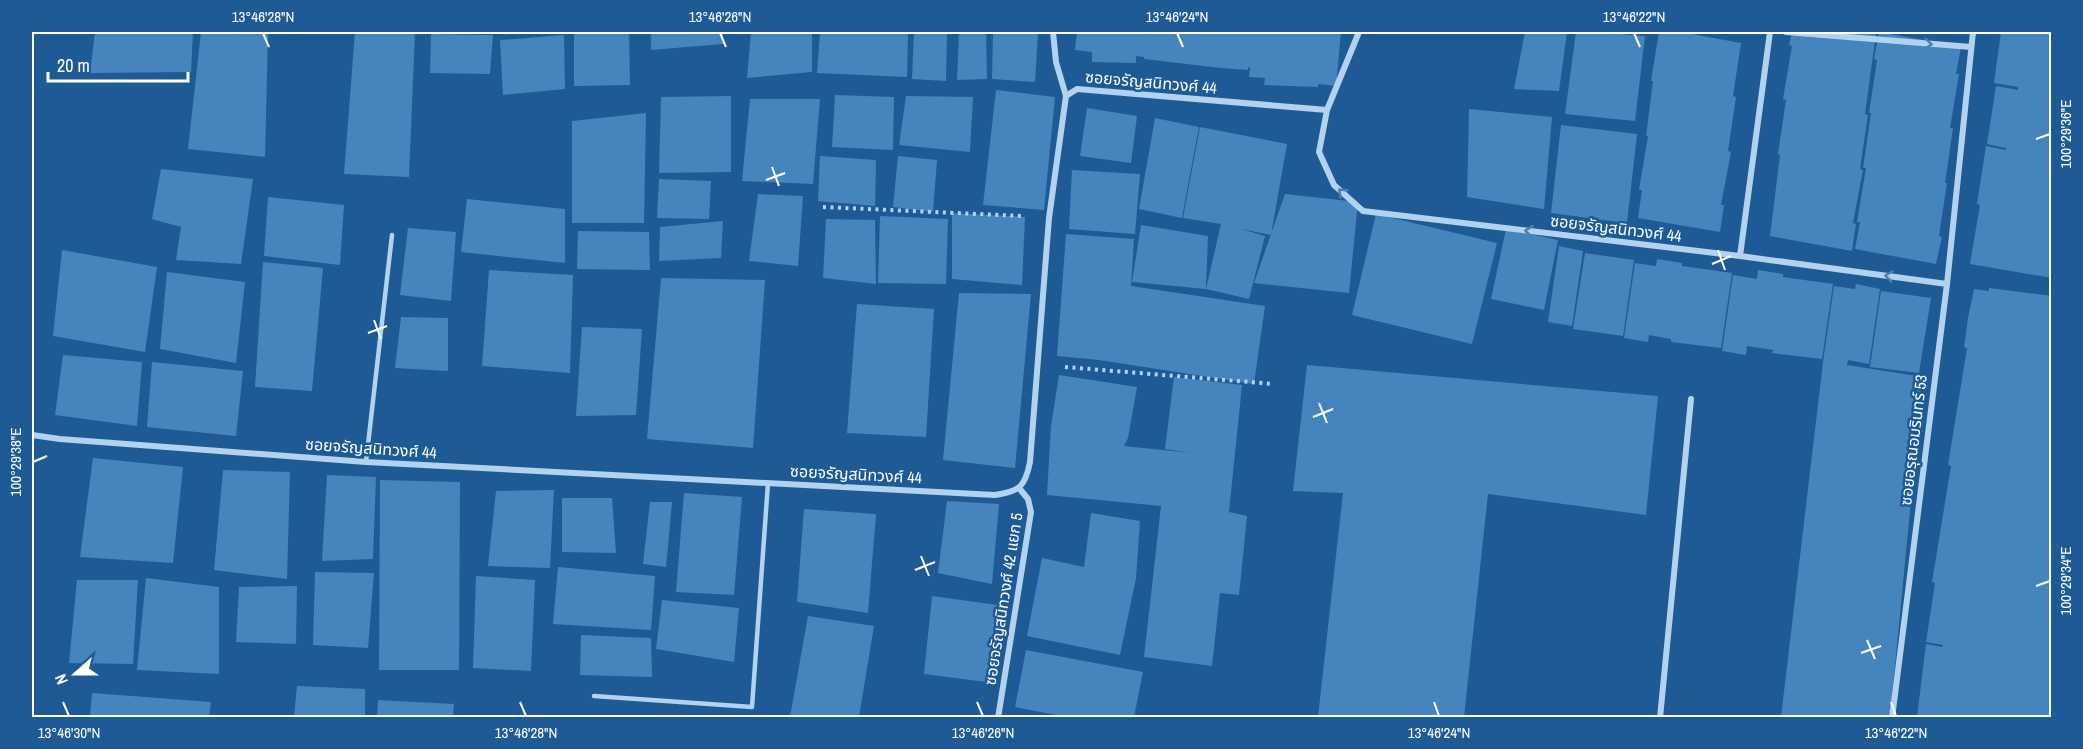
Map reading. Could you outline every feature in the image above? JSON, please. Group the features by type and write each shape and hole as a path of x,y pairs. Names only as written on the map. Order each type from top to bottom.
{"street":[{"path":"1053,32 1056,62 1066,96"},
{"name":"ซอยจรัญสนิทวงศ์ 44","path":"1359,32 1327,110 1319,152 1334,185 1363,211 1740,256 1947,284"},
{"path":"1740,256 1770,32"},
{"path":"1786,32 1971,47"},
{"name":"ซอยอรุณอมรินทร์ 53","path":"1892,717 1947,284 1973,32"},
{"name":"ซอยจรัญสนิทวงศ์ 44","path":"32,435 366,462 995,495 1009,493 1019,488 1026,480 1030,462 1049,218 1066,96 1077,89 1327,110"},
{"path":"1660,717 1691,399"},
{"name":"ซอยจรัญสนิทวงศ์ 42 แยก 5","path":"998,717 1031,512 1028,499 1019,488"}],"lane":[{"path":"366,462 392,235"},
{"path":"594,696 752,707 768,483"}],"path":[{"path":"823,207 1049,218"},
{"path":"1038,364 1274,384"}],"building":[{"path":"95,32 193,32 191,72 90,73"},
{"path":"201,32 268,32 265,157 188,149"},
{"path":"355,32 415,32 409,177 344,174"},
{"path":"574,32 629,32 630,85 574,86"},
{"path":"651,32 723,32 723,44 651,50"},
{"path":"751,32 812,32 812,72 747,78"},
{"path":"820,32 908,32 907,77 817,73"},
{"path":"914,32 947,32 946,81 912,79"},
{"path":"959,32 986,32 987,79 957,80"},
{"path":"993,32 1038,33 1035,82 992,79"},
{"path":"1077,32 1341,32 1336,86 1264,85 1265,78 1249,77 1250,68 1248,67 1248,70 1221,68 1144,59 1144,57 1136,56 1136,63 1092,62 1092,52 1075,50"},
{"path":"1525,32 1567,32 1559,91 1514,89"},
{"path":"1576,32 1645,36 1635,121 1565,114"},
{"path":"1659,32 1681,32 1741,43 1733,96 1736,97 1728,151 1731,152 1721,205 1724,205 1720,232 1638,218 1642,190 1639,190 1648,136 1646,136 1653,81 1651,81"},
{"path":"1792,32 1876,34 1865,114 1868,115 1860,169 1863,170 1853,223 1856,224 1852,251 1770,236"},
{"path":"1879,32 1961,47 1956,74 1959,74 1950,128 1953,128 1939,236 1942,237 1936,264 1855,249 1866,168 1863,168 1877,60 1874,59"},
{"path":"2001,32 2052,32 2052,278 1970,264 1980,205 1977,204 1986,146 2006,150 2006,148 1987,144 1996,86 2018,90 2018,87 1994,83"},
{"path":"431,34 493,35 490,74 430,73"},
{"path":"564,35 565,89 503,95 500,40"},
{"path":"996,90 1055,97 1044,210 983,205"},
{"path":"835,95 894,97 893,150 832,147"},
{"path":"731,96 731,172 659,173 661,97"},
{"path":"906,96 973,97 970,152 899,145"},
{"path":"750,99 820,99 813,184 742,181"},
{"path":"1087,108 1137,116 1131,163 1080,156"},
{"path":"1469,109 1552,117 1544,209 1467,197"},
{"path":"646,113 644,223 572,223 572,121"},
{"path":"1155,118 1199,127 1182,218 1139,209"},
{"path":"1561,125 1637,134 1627,223 1551,213"},
{"path":"1200,127 1287,144 1271,235 1241,229 1265,236 1249,299 1206,289 1221,224 1183,218"},
{"path":"820,156 876,160 875,206 818,201"},
{"path":"898,156 937,160 933,212 893,207"},
{"path":"161,169 253,179 241,264 176,260 181,227 152,219"},
{"path":"1072,170 1140,174 1135,234 1069,229"},
{"path":"659,179 711,181 709,219 657,218"},
{"path":"758,194 803,196 798,266 749,261"},
{"path":"1285,194 1358,202 1349,293 1254,283"},
{"path":"268,197 344,205 340,265 264,256"},
{"path":"467,199 565,209 565,263 461,252"},
{"path":"952,213 1025,217 1022,285 952,279"},
{"path":"1376,214 1497,243 1472,344 1352,315"},
{"path":"880,216 948,219 946,284 878,283"},
{"path":"826,219 875,220 876,284 823,278"},
{"path":"723,221 721,258 659,261 660,227"},
{"path":"1141,225 1208,236 1206,289 1132,282"},
{"path":"408,228 456,232 451,301 400,295"},
{"path":"1506,229 1558,240 1544,310 1491,299"},
{"path":"578,231 649,232 650,270 577,269"},
{"path":"1066,234 1134,239 1131,286 1265,306 1254,384 1099,360 1057,356"},
{"path":"1559,246 1583,251 1572,326 1548,322"},
{"path":"62,250 157,267 145,352 53,336"},
{"path":"1585,253 1634,260 1623,336 1573,329"},
{"path":"1657,259 1682,263 1682,266 1732,273 1721,348 1671,342 1671,339 1649,335 1648,342 1624,338 1635,263 1656,266"},
{"path":"263,262 323,268 312,391 255,387"},
{"path":"489,270 573,275 570,373 482,366"},
{"path":"1758,270 1783,274 1783,277 1833,284 1822,359 1772,353 1773,350 1747,346 1746,355 1722,351 1733,275 1757,279"},
{"path":"167,272 245,282 236,363 160,349"},
{"path":"661,278 765,280 753,448 647,439"},
{"path":"1856,284 1880,289 1869,364 1848,360 1847,365 1923,377 1890,717 1781,717 1834,286 1855,289"},
{"path":"1989,288 2052,296 2052,479 2049,484 2052,484 2052,717 1917,717 1926,644 1942,647 1943,645 1926,642 1935,583 1932,582 1951,466 1948,465 1967,348 1964,347 1968,318 1974,289 1989,291"},
{"path":"1881,291 1931,298 1919,373 1870,367"},
{"path":"959,293 1031,294 1015,468 943,460"},
{"path":"857,304 934,309 926,437 847,433"},
{"path":"401,317 448,318 448,371 395,368"},
{"path":"582,327 642,329 636,415 576,416"},
{"path":"63,355 142,362 137,426 55,415"},
{"path":"152,362 243,371 236,436 147,427"},
{"path":"1307,365 1658,396 1646,515 1488,494 1464,717 1318,717 1343,493 1293,491"},
{"path":"1059,375 1137,387 1128,438 1124,446 1191,453 1165,449 1174,377 1242,385 1229,512 1247,516 1239,595 1220,593 1212,666 1144,657 1161,506 1047,495 1051,426"},
{"path":"93,458 183,467 173,563 80,557"},
{"path":"223,470 290,472 287,579 214,570"},
{"path":"327,475 376,477 373,559 322,561"},
{"path":"380,480 460,482 459,670 379,670"},
{"path":"554,490 550,568 488,566 496,491"},
{"path":"684,493 742,497 734,595 676,592"},
{"path":"562,498 612,498 616,553 562,552"},
{"path":"947,501 999,504 992,584 938,573"},
{"path":"650,502 672,502 666,567 643,564"},
{"path":"804,509 876,514 868,613 797,602"},
{"path":"1091,513 1140,521 1136,578 1120,655 1027,636 1042,558 1084,567"},
{"path":"558,567 655,576 651,630 553,624"},
{"path":"315,572 374,573 368,648 313,645"},
{"path":"476,576 535,580 531,671 473,668"},
{"path":"146,578 219,587 219,674 137,670"},
{"path":"77,580 138,580 133,664 69,663"},
{"path":"297,586 296,644 236,642 239,587"},
{"path":"932,596 1005,606 994,683 924,674"},
{"path":"662,600 739,608 734,662 656,649"},
{"path":"808,616 874,626 859,717 790,717"},
{"path":"581,635 651,638 652,677 580,675"},
{"path":"1026,650 1143,672 1134,717 1067,717 1015,707"},
{"path":"297,686 365,689 365,717 294,717"},
{"path":"92,693 211,702 209,717 90,717"},
{"path":"378,700 454,704 453,717 377,717"}]}
